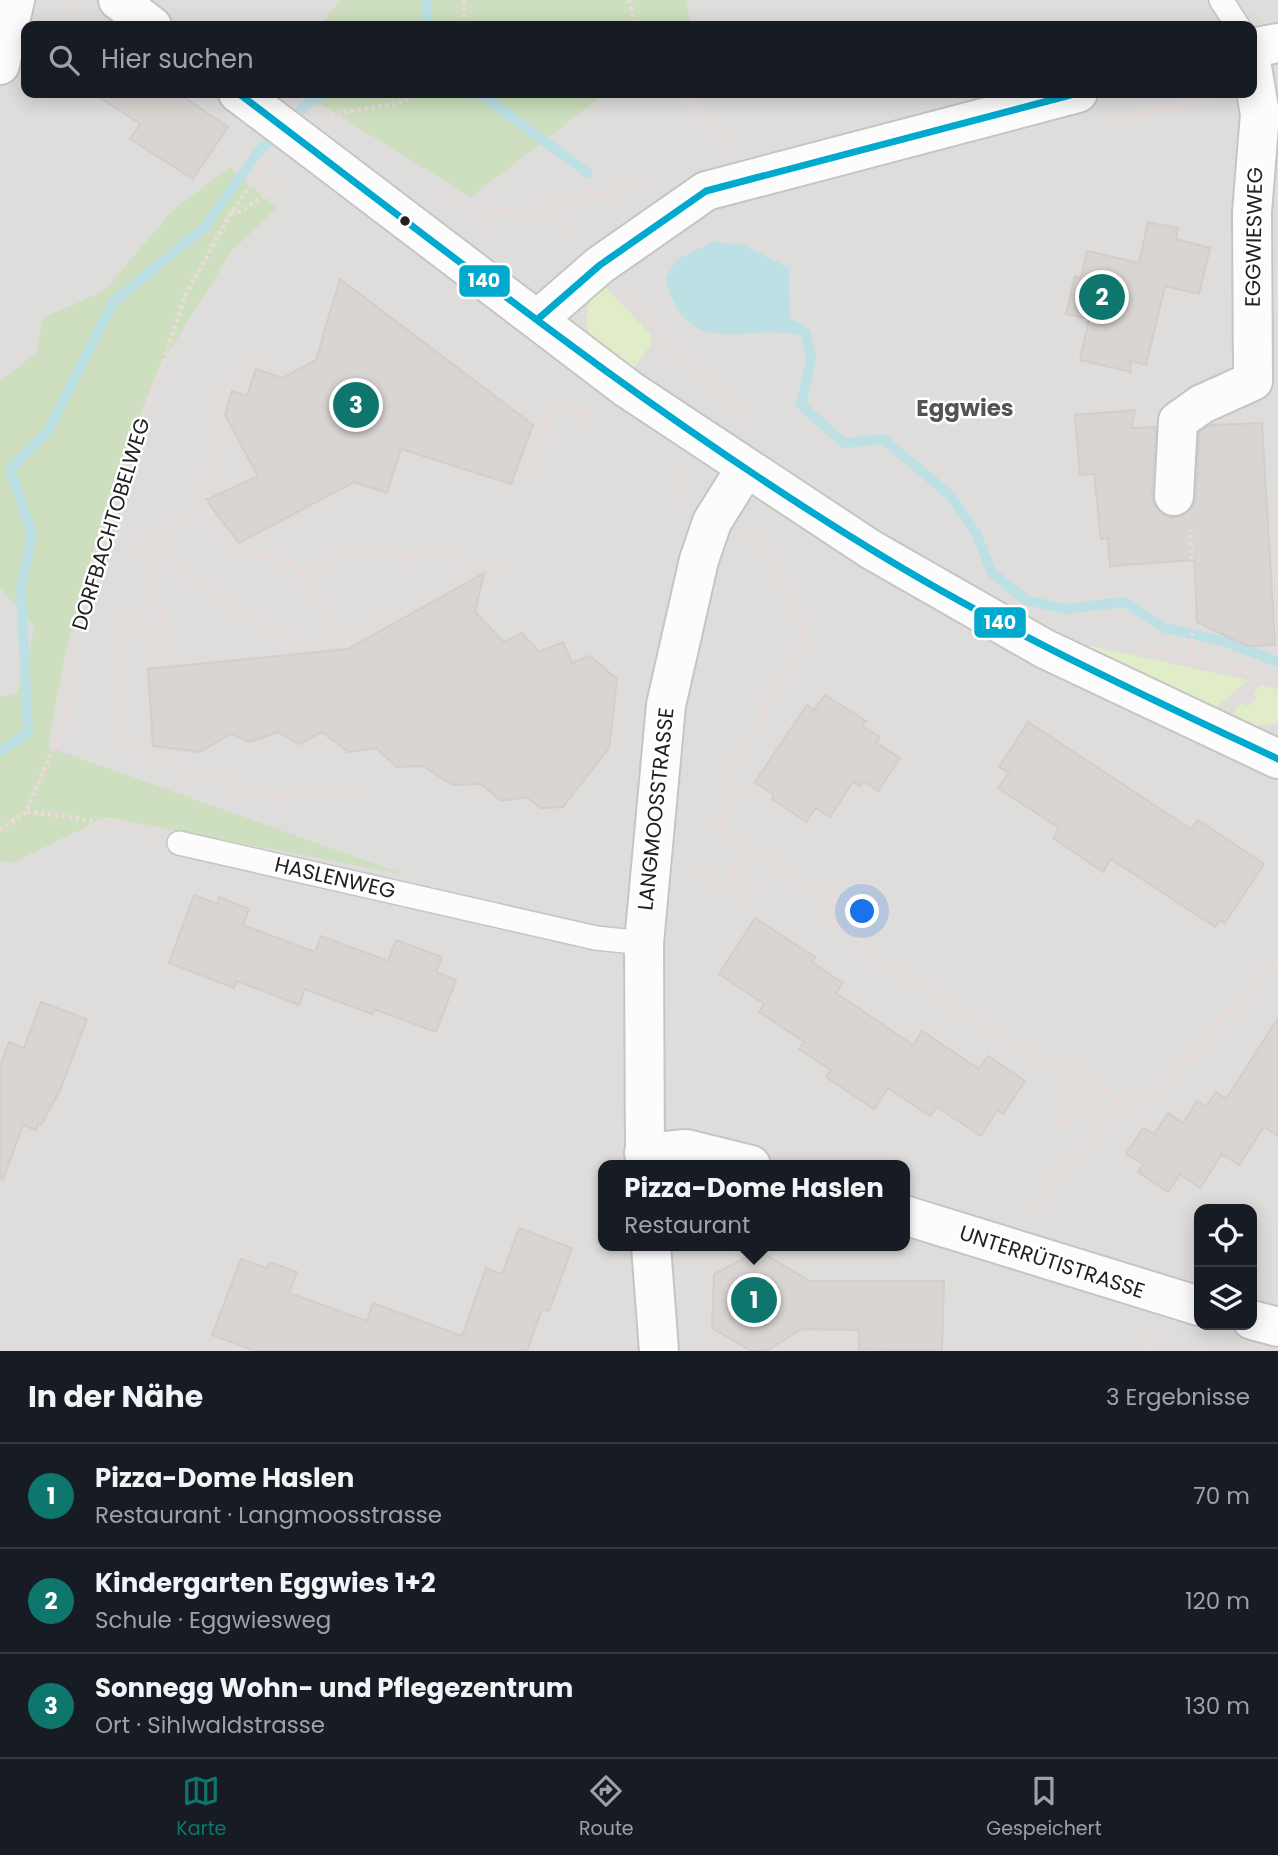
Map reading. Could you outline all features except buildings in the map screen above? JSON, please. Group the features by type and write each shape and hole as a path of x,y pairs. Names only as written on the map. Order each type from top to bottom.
{"street":[{"path":"0,65 15,0"},
{"path":"118,0 145,21"},
{"path":"1257,47 1278,44"},
{"name":"EGGWIESWEG","path":"1257,97 1260,114 1252,212 1266,386"},
{"path":"538,319 600,265 706,191 1059,98"},
{"path":"250,102 304,160 538,319 628,389 882,556 1045,649 1278,759"},
{"path":"1174,496 1178,421 1202,404 1266,386"},
{"name":"LANGMOOSSTRASSE","path":"644,1159 644,943 666,705 686,606 712,522 746,469"},
{"path":"644,1159 686,1149 731,1160"},
{"name":"UNTERRÜTISTRASSE","path":"910,1217 1194,1304"},
{"path":"651,1251 659,1351"},
{"path":"1257,1321 1278,1327"}],"lane":[{"path":"1221,0 1235,21"},
{"name":"HASLENWEG","path":"179,843 596,938 644,943"}],"path":[{"path":"464,0 464,21"},
{"path":"629,0 635,21"},
{"path":"329,114 405,102 410,98"},
{"path":"688,98 744,158 748,180"},
{"name":"DORFBACHTOBELWEG","path":"26,812 60,733 69,699 72,649 116,502 185,296 231,213 240,212 304,160"},
{"path":"434,196 495,210 550,208 665,343 753,423"},
{"path":"270,353 246,365 241,380 218,396 205,505 235,548 294,564 342,643"},
{"path":"530,477 551,407 579,415 607,413"},
{"path":"669,456 681,508"},
{"path":"1174,496 1189,504 1194,626 1189,657"},
{"path":"205,505 141,545 170,643 160,649 122,611 117,615 119,744 195,774 286,799 357,786"},
{"path":"146,542 244,617 301,646 348,642 393,614"},
{"path":"302,577 351,550 402,559 433,549 504,574"},
{"path":"774,573 805,629 805,642 762,709 766,712 721,780 740,792 717,826 834,902 825,915 869,945 864,952 1061,1075"},
{"path":"1127,645 1189,657 1278,681"},
{"path":"0,830 26,812 65,816 152,832 179,843"},
{"path":"652,842 741,898 751,894 751,887 731,875 750,847"},
{"path":"1110,1113 1085,1097 1068,1122 1061,1124 1060,1117 1076,1091 1058,1080 1068,1065 1135,1109 1147,1092 1159,1100 1188,1054 1196,1058 1229,1007 1236,1012 1266,969 1278,965"},
{"path":"1013,1249 1021,1226 1067,1159 1076,1166 1120,1099"}],"shaded area":[{"path":"0,0 1278,0 1278,1351 0,1351"},
{"path":"565,434 621,450 612,479 594,513 578,574 589,616 580,644 479,611 486,585 523,555 540,496"}],"green space":[{"path":"340,0 685,0 691,21 324,21"},
{"path":"310,98 600,98 471,197"},
{"path":"230,167 276,208 231,252 157,371 108,497 65,653 48,747 406,875 106,817 12,863 0,861 0,696 17,694 35,627 0,588 0,380 37,353 42,318 104,291 172,211"},
{"path":"599,280 651,335 651,344 631,372 605,352 590,334 587,312"},
{"path":"1090,646 1248,680 1211,712 1089,654"},
{"path":"1260,685 1278,689 1278,723 1253,727 1231,717 1241,703 1247,706 1256,699 1254,694"}],"water":[{"path":"713,242 745,245 789,268 790,318 809,330 794,333 729,334 702,330 691,324 672,299 665,279 677,259"}],"waterway":[{"path":"426,0 426,21"},
{"path":"0,752 28,732 21,590 32,533 10,470 49,429 113,302 205,227 257,153 317,98"},
{"path":"486,98 588,173"},
{"path":"795,326 806,333 811,360 801,405 844,443 883,439 950,495 976,533 992,573 1026,600 1065,609 1124,602 1165,628 1226,642 1278,662"}],"transit line":[{"name":"140","path":"245,98 626,386 787,496 918,578 969,606 1070,659 1278,759"},
{"name":"140","path":"538,319 600,265 706,191 1059,98"}],"place":[{"name":"Kindergarten Eggwies 1+2","path":"1102,297"},
{"name":"Sonnegg Wohn- und Pflegezentrum","path":"356,405"},
{"name":"Pizza-Dome Haslen","path":"754,1300"}],"district":[{"name":"Eggwies","path":"965,408"}]}
